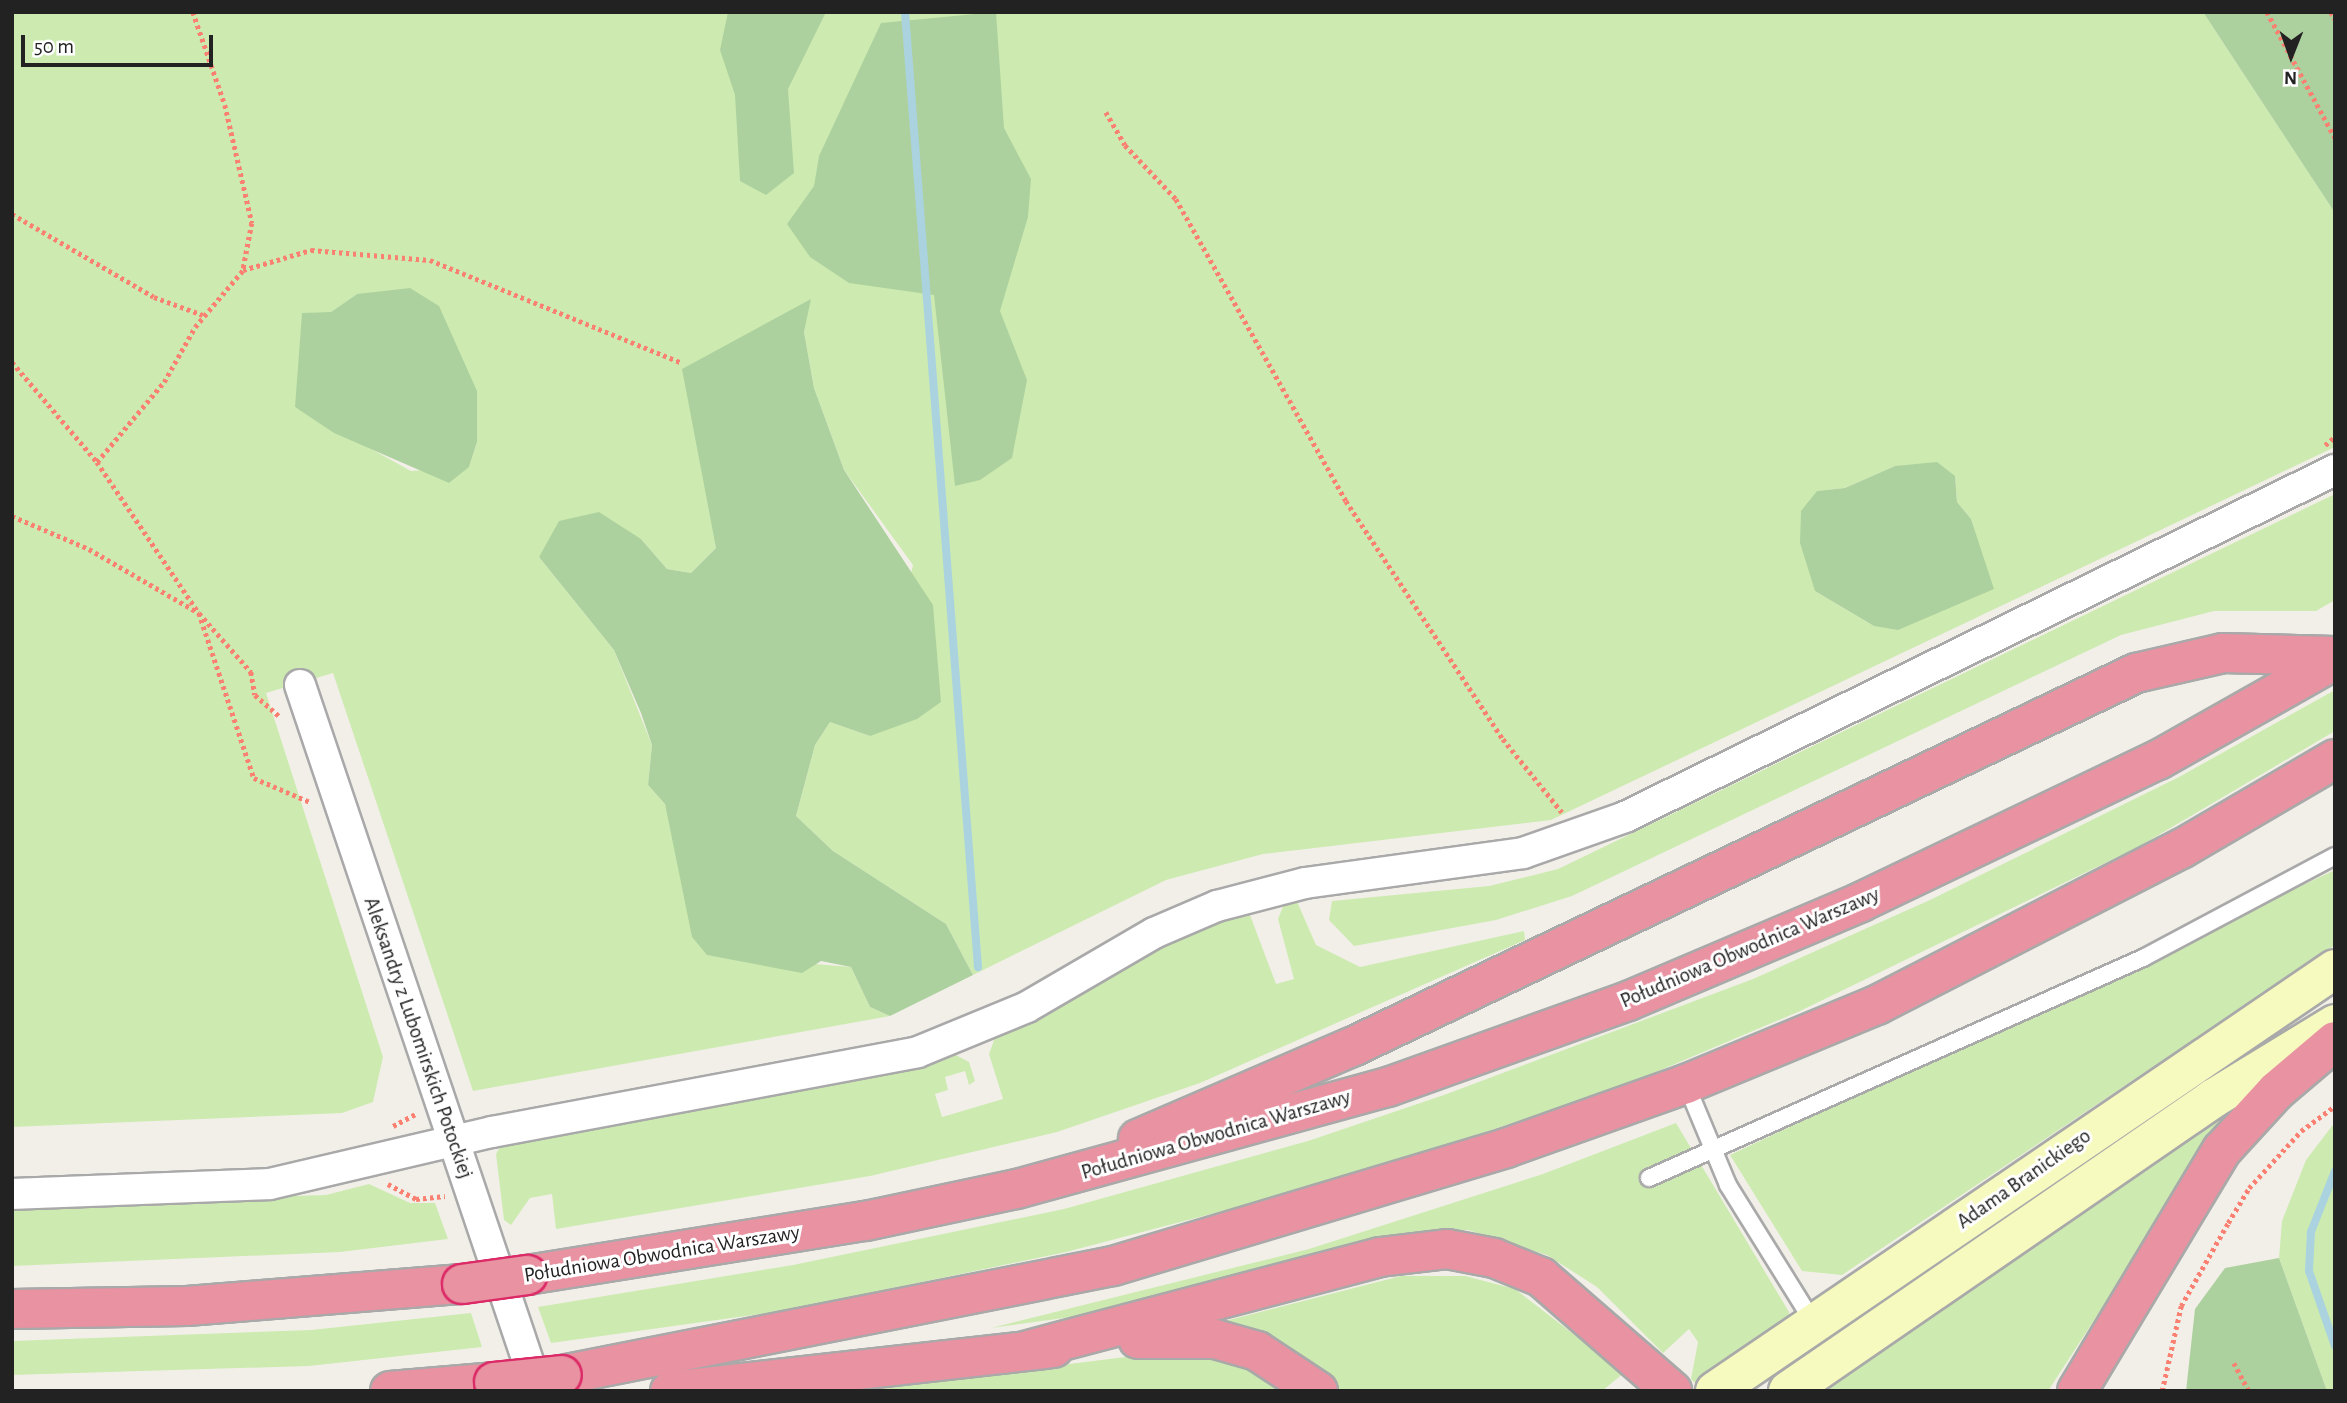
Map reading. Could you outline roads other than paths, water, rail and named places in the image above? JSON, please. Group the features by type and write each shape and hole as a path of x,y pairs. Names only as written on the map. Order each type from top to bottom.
{"highway":[{"path":"1017,1189 1352,1047 2136,673 2223,653 2335,658"},
{"name":"Południowa Obwodnica Warszawy","path":"12,1309 187,1306 462,1284 853,1224 1017,1189 1388,1087 1628,1001 1861,902 2134,772 2335,658"},
{"path":"390,1391 494,1382 551,1385 1113,1266 1506,1148 1686,1084 2000,946 2335,759"},
{"path":"2077,1391 2222,1150 2276,1091 2335,1041"},
{"path":"1028,1350 1380,1257 1447,1249 1494,1258 1541,1277 1671,1390"},
{"path":"670,1391 1164,1336 1215,1339 1257,1351 1318,1391"}],"main road":[{"name":"Adama Branickiego","path":"1715,1391 2335,969"},
{"name":"Adama Branickiego","path":"1788,1391 2214,1098 2335,1024"}],"street":[{"path":"12,1194 223,1188 343,1171 453,1142 918,1052 1027,1007 1143,939 1217,906 1305,883 1472,864 1578,835 2335,470"},
{"name":"Aleksandry z Lubomirskich Potockiej","path":"300,685 453,1142 551,1385"}],"lane":[{"path":"1649,1178 2143,958 2335,856"},
{"path":"1686,1084 1711,1149 1760,1243 1814,1323"}],"waterway":[{"path":"905,12 978,967"},
{"path":"2335,1171 2311,1232 2309,1271 2335,1346"}]}
